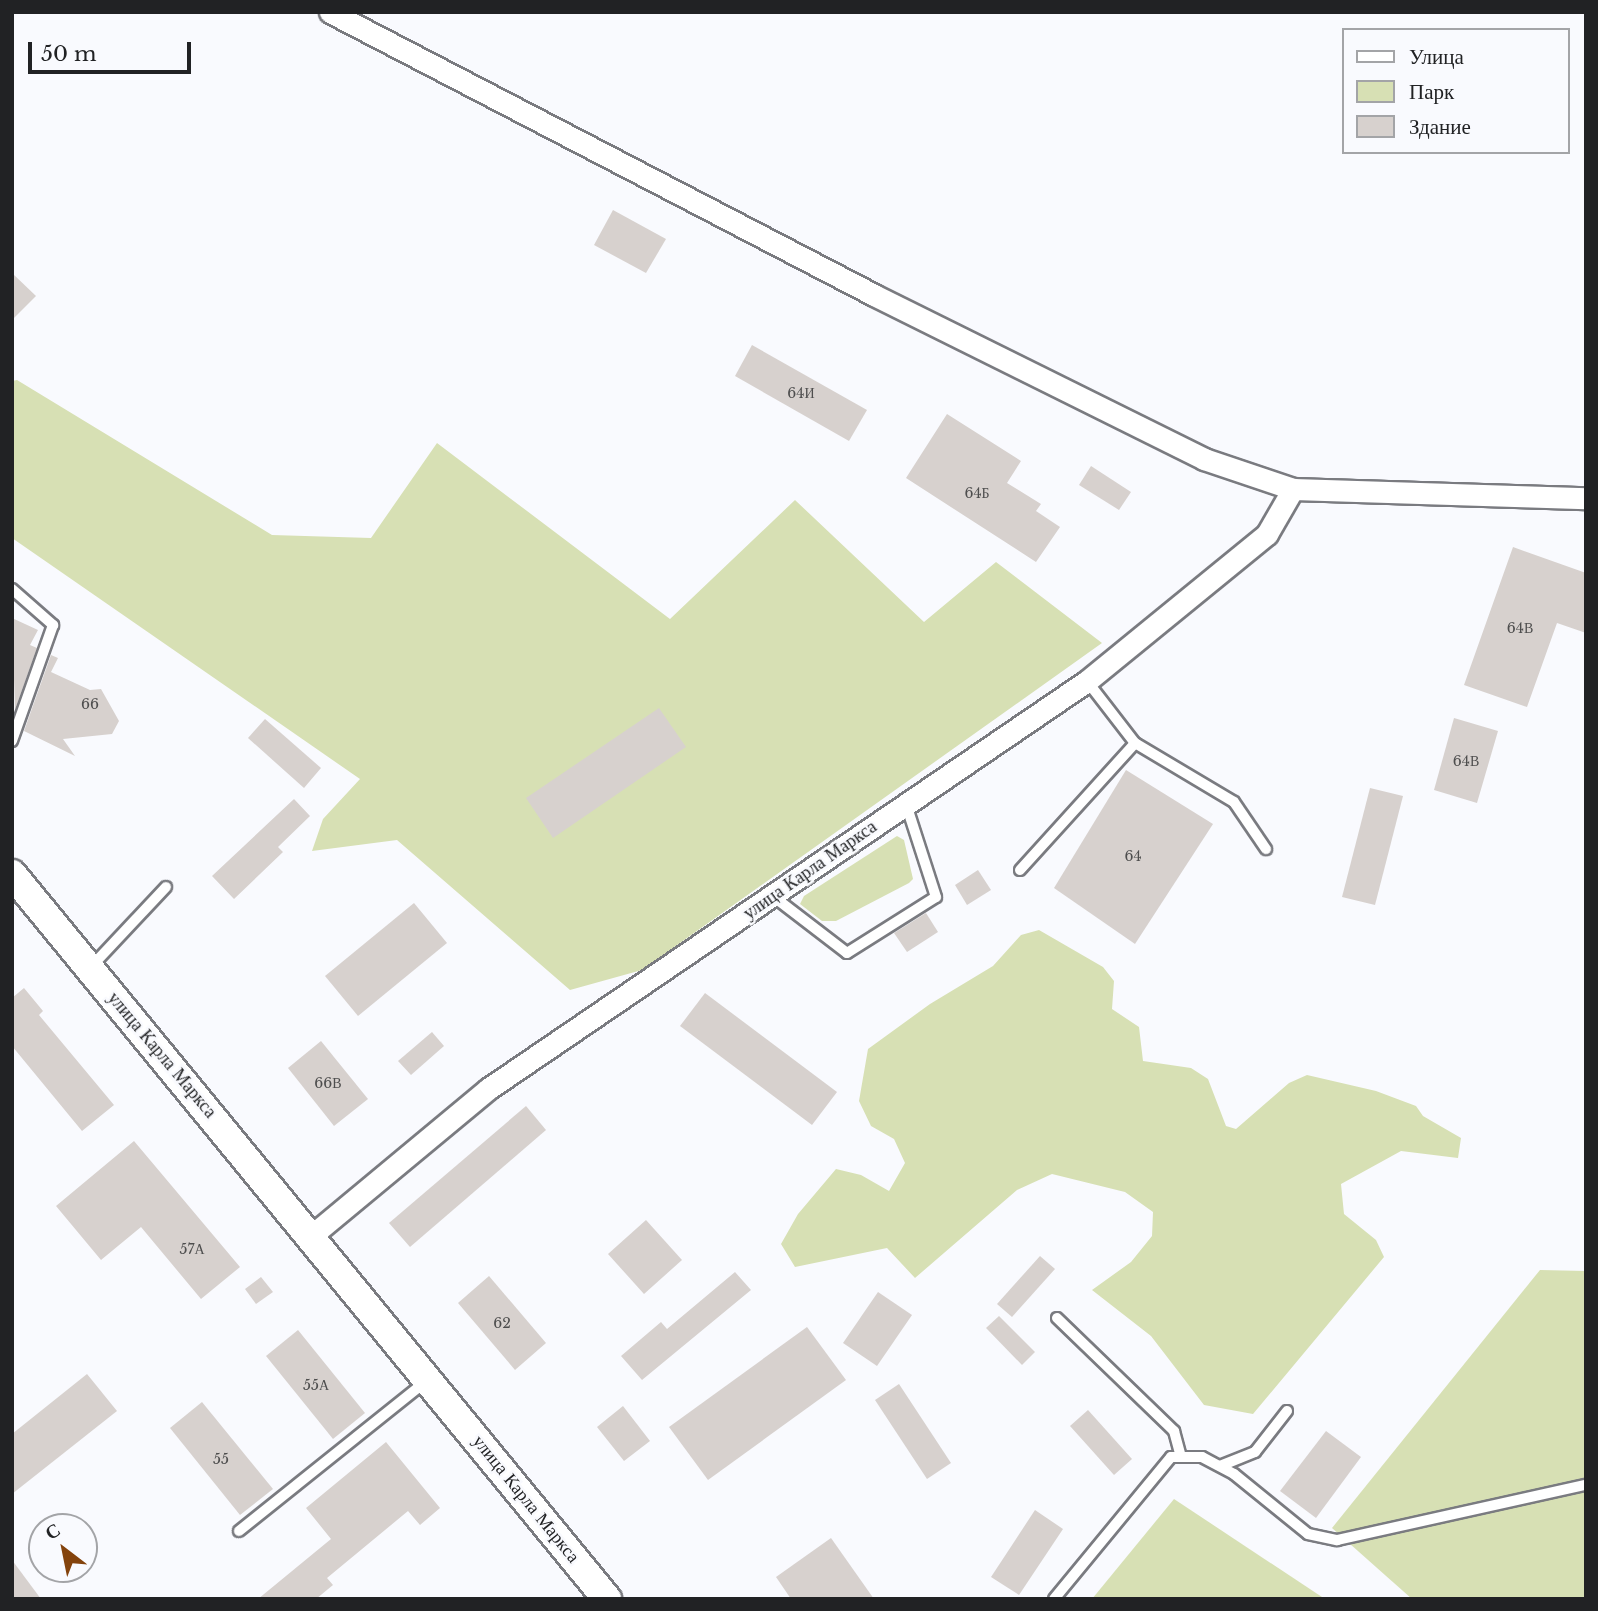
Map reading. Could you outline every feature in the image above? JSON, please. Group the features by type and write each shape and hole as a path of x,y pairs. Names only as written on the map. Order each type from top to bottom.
{"main road":[{"name":"улица Карла Маркса","path":"12,874 607,1599"}],"street":[{"path":"330,12 1132,425 1204,459 1293,489 1586,498"},
{"name":"улица Карла Маркса","path":"311,1236 488,1089 774,897 1087,681 1266,534 1293,489"}],"lane":[{"path":"12,589 53,625 12,741"},
{"path":"1087,681 1135,743 1234,802 1266,849"},
{"path":"1020,870 1135,743"},
{"path":"774,897 847,953 936,897 906,804"},
{"path":"90,968 166,887"},
{"path":"1057,1318 1174,1431 1181,1457"},
{"path":"239,1531 428,1379"},
{"path":"1220,1466 1255,1452 1287,1411"},
{"path":"1054,1599 1171,1457 1202,1457 1234,1474 1308,1534 1337,1540 1586,1485"}],"green space":[{"path":"17,380 272,535 371,538 437,443 670,619 795,500 924,622 996,562 1102,643 642,970 570,990 397,840 312,851 323,819 360,779 12,538 12,381"},
{"path":"897,836 904,840 913,879 909,883 836,921 822,921 800,904 804,896"},
{"path":"1039,930 1103,967 1114,981 1112,1009 1139,1027 1143,1061 1191,1068 1208,1079 1226,1126 1236,1129 1289,1083 1307,1075 1376,1091 1416,1106 1423,1116 1461,1138 1458,1158 1401,1151 1341,1184 1344,1214 1376,1240 1384,1257 1253,1414 1204,1405 1151,1336 1092,1290 1131,1262 1152,1236 1153,1212 1125,1192 1052,1174 1017,1190 915,1278 887,1248 795,1267 781,1244 798,1214 836,1169 861,1175 889,1191 905,1163 894,1139 871,1126 859,1101 868,1049 930,1004 993,966 1021,935"},
{"path":"1540,1270 1586,1271 1586,1599 1412,1599 1332,1528"},
{"path":"1174,1499 1325,1599 1092,1599"}],"building":[{"path":"613,210 666,239 646,273 594,245"},
{"path":"12,273 36,296 12,320"},
{"path":"752,345 867,410 849,441 735,376"},
{"path":"947,414 1021,461 1007,483 1041,504 1036,511 1060,527 1036,562 906,478"},
{"path":"1091,466 1131,492 1119,510 1079,485"},
{"path":"1513,547 1586,573 1586,633 1557,623 1527,707 1464,685"},
{"path":"12,618 38,630 30,645 37,648 15,710"},
{"path":"51,655 58,658 51,672 90,690 101,689 119,721 112,734 63,739 75,756 24,731"},
{"path":"659,708 686,747 553,838 526,798"},
{"path":"1454,718 1498,731 1477,803 1434,790"},
{"path":"265,719 321,768 304,788 248,738"},
{"path":"1126,770 1213,824 1135,944 1054,888"},
{"path":"1370,788 1403,796 1375,905 1342,897"},
{"path":"294,799 310,816 278,847 283,852 234,899 212,876"},
{"path":"978,870 991,890 967,905 955,885"},
{"path":"414,903 447,943 358,1016 325,976"},
{"path":"926,913 938,932 907,952 894,933"},
{"path":"24,988 43,1011 39,1015 114,1105 82,1131 12,1046 12,998"},
{"path":"705,993 837,1092 812,1125 680,1026"},
{"path":"432,1032 444,1046 411,1075 398,1061"},
{"path":"321,1041 368,1099 334,1126 288,1068"},
{"path":"526,1106 546,1130 410,1247 389,1223"},
{"path":"134,1141 240,1267 201,1299 141,1227 101,1260 56,1206"},
{"path":"646,1220 682,1260 644,1294 608,1254"},
{"path":"1040,1256 1055,1269 1012,1317 997,1304"},
{"path":"735,1272 751,1290 642,1380 621,1356 661,1322 667,1329"},
{"path":"489,1276 546,1343 515,1370 458,1303"},
{"path":"261,1277 273,1292 256,1304 245,1289"},
{"path":"878,1292 912,1315 877,1366 843,1343"},
{"path":"999,1316 1035,1352 1022,1365 986,1328"},
{"path":"807,1327 846,1380 708,1480 669,1427"},
{"path":"298,1330 365,1413 333,1439 266,1356"},
{"path":"87,1374 117,1411 12,1494 12,1434"},
{"path":"899,1384 951,1463 927,1479 875,1400"},
{"path":"202,1402 273,1489 240,1515 170,1428"},
{"path":"623,1406 650,1441 624,1461 597,1427"},
{"path":"1088,1410 1132,1459 1114,1475 1070,1426"},
{"path":"1326,1431 1361,1457 1316,1518 1280,1491"},
{"path":"386,1442 440,1508 420,1525 408,1511 327,1578 333,1585 316,1599 258,1599 331,1539 306,1508"},
{"path":"1035,1510 1063,1529 1019,1595 991,1577"},
{"path":"831,1538 874,1599 791,1599 776,1577"},
{"path":"12,1560 41,1599 12,1599"}]}
